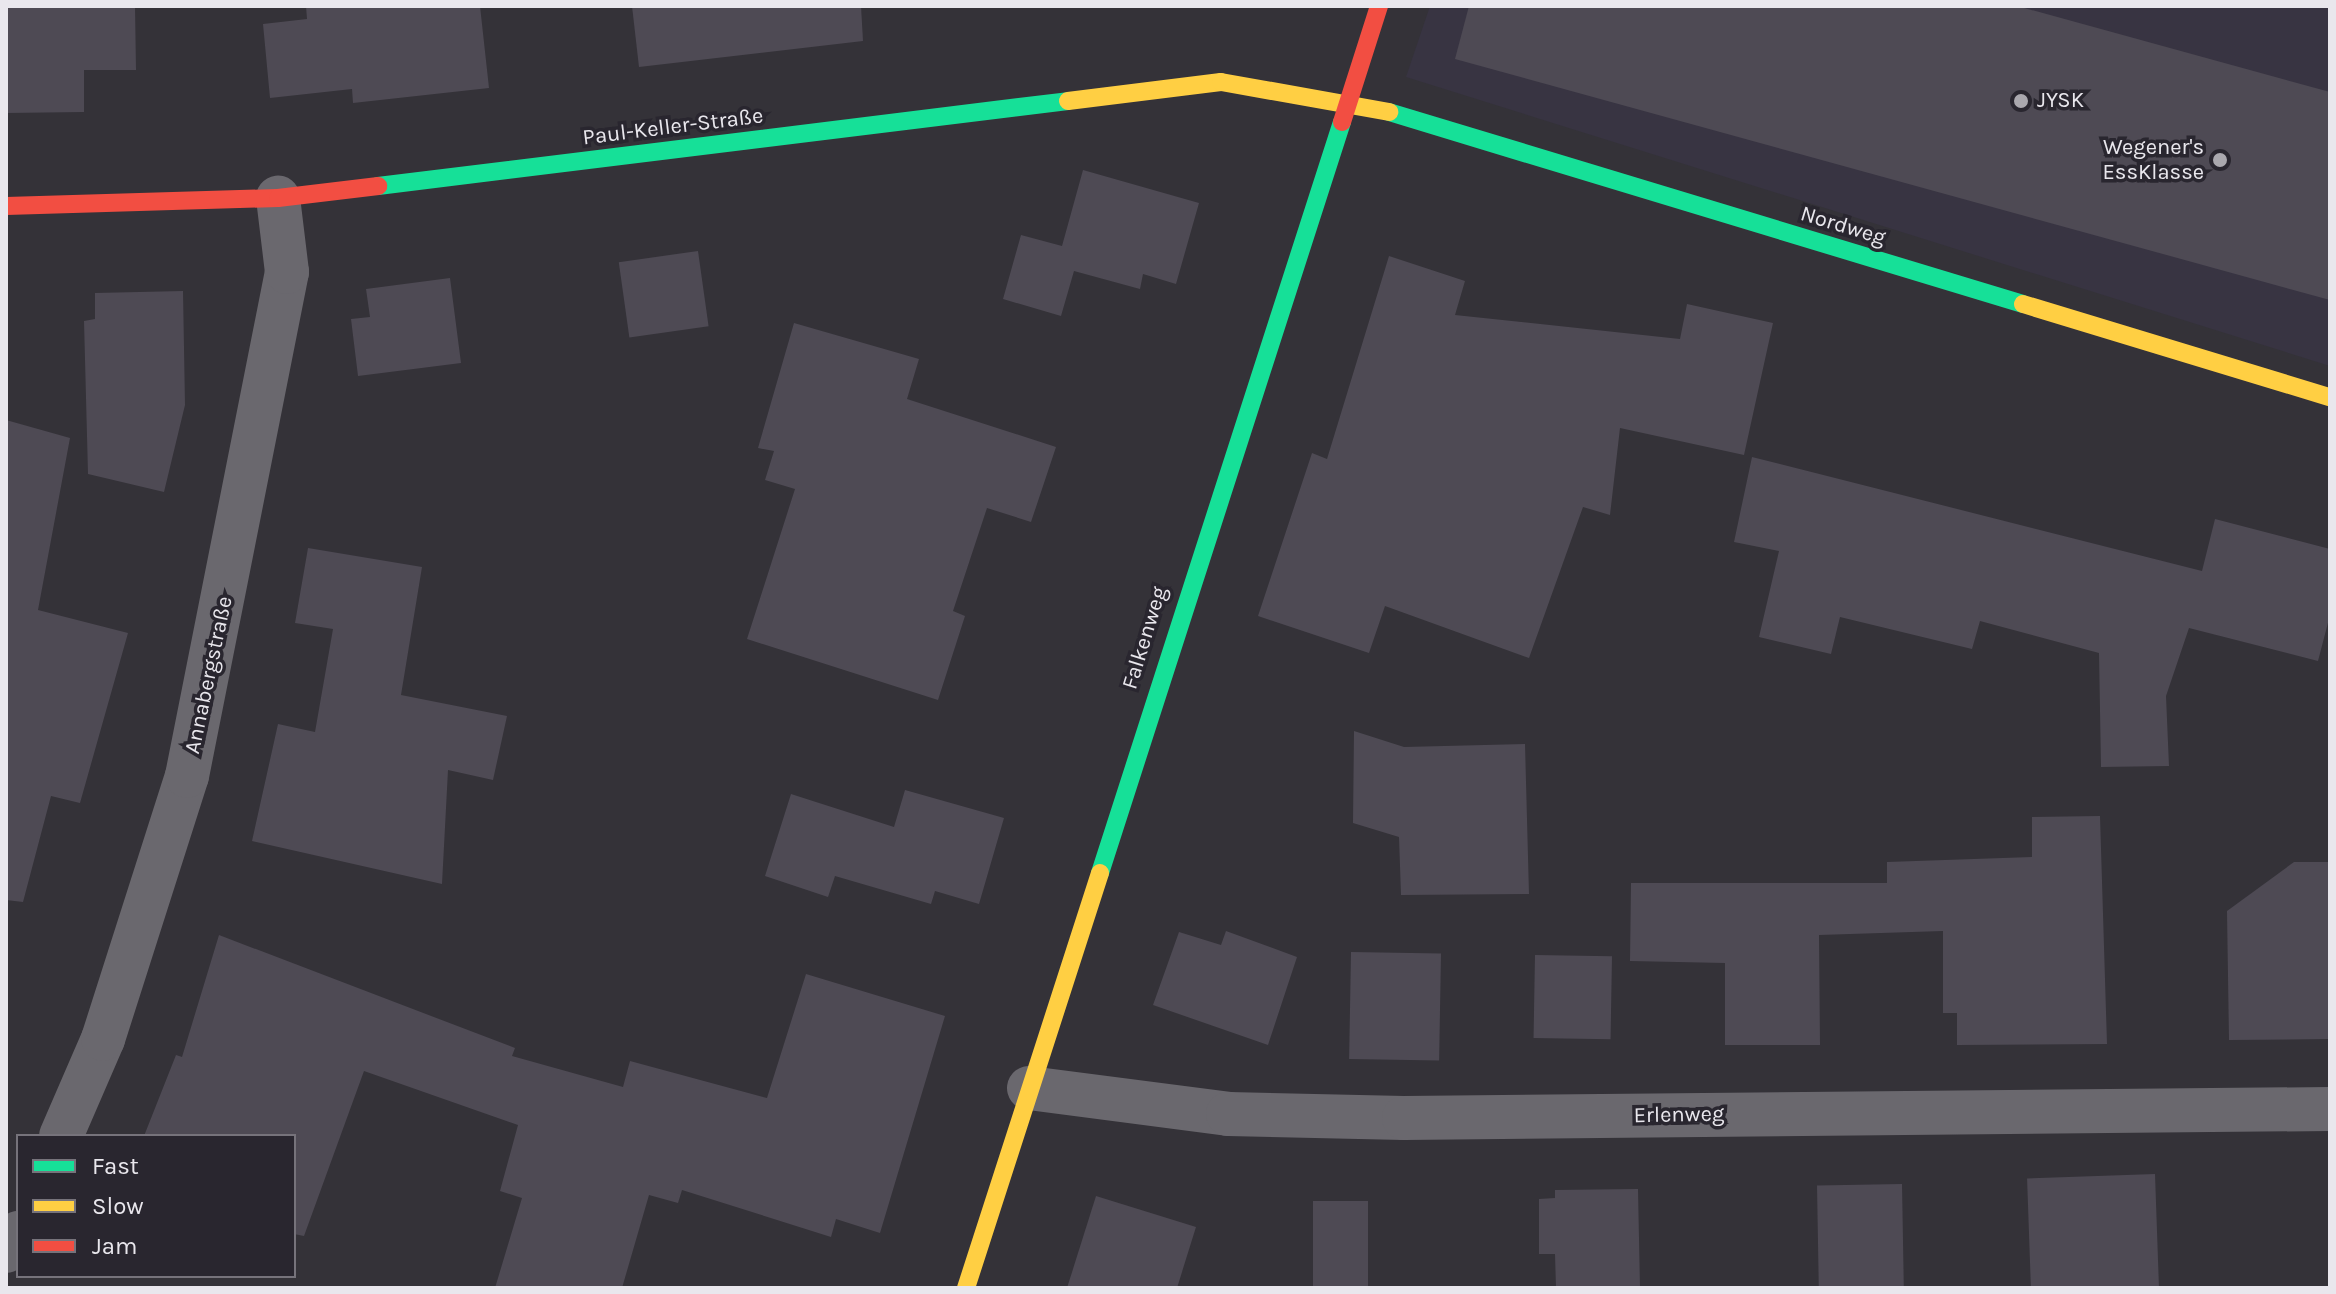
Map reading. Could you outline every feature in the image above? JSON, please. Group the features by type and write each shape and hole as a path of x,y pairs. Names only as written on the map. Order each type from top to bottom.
{"street":[{"name":"Falkenweg","path":"966,1288 1344,98 1379,6"},
{"name":"Paul-Keller-Straße","path":"6,206 278,198 1221,82 1344,98"},
{"name":"Nordweg","path":"1344,98 2330,397"},
{"name":"Annabergstraße","path":"62,1134 108,1024 187,776 287,272 278,198"},
{"name":"Erlenweg","path":"1029,1088 1228,1114 1404,1118 2330,1109"}],"shaded area":[{"path":"1430,6 2330,6 2330,366 1406,77"}],"building":[{"path":"6,6 135,6 136,70 84,70 84,112 6,113"},
{"path":"306,6 480,6 489,88 353,103 352,89 270,98 263,24 307,19"},
{"path":"632,6 861,6 863,41 639,67"},
{"path":"1469,6 2017,6 2330,92 2330,300 1455,59"},
{"path":"1083,170 1199,203 1176,284 1143,274 1140,289 1074,271 1061,316 1003,299 1021,235 1062,246"},
{"path":"698,251 709,326 629,337 619,262"},
{"path":"1389,256 1465,281 1455,315 1680,339 1687,304 1773,323 1744,455 1620,428 1610,515 1583,507 1529,658 1385,606 1369,653 1258,616 1312,453 1327,459"},
{"path":"450,278 461,363 358,376 351,319 370,317 366,289"},
{"path":"183,291 185,405 164,492 88,474 84,321 95,319 95,293"},
{"path":"794,323 919,359 907,399 1056,447 1031,522 987,508 953,611 965,616 938,700 747,639 795,489 765,480 774,451 758,448"},
{"path":"6,420 70,438 38,610 128,633 80,803 51,796 23,902 6,900"},
{"path":"1752,457 2202,571 2215,519 2330,549 2330,615 2318,661 2189,628 2166,696 2169,766 2101,767 2099,653 1980,621 1972,649 1840,617 1831,654 1759,637 1779,551 1734,542"},
{"path":"308,548 422,567 401,695 507,716 493,780 448,770 442,884 252,841 278,724 315,732 333,629 295,623"},
{"path":"1354,731 1404,747 1525,744 1529,894 1401,895 1399,837 1353,823"},
{"path":"905,790 1004,818 979,904 935,891 931,904 835,876 828,897 765,876 791,794 894,827"},
{"path":"2100,816 2107,1044 1957,1045 1957,1013 1943,1013 1943,931 1819,935 1820,1045 1725,1045 1725,963 1630,961 1631,883 1887,883 1887,862 2032,857 2032,817"},
{"path":"2294,862 2330,862 2330,1039 2229,1040 2227,911"},
{"path":"1226,931 1297,957 1268,1045 1153,1005 1179,932 1221,945"},
{"path":"219,935 515,1048 512,1056 623,1087 630,1061 767,1098 806,974 945,1016 880,1233 836,1219 831,1237 682,1190 678,1203 649,1195 622,1288 495,1288 522,1198 500,1191 518,1125 364,1071 304,1236 296,1234 296,1134 145,1134 176,1055 182,1057"},
{"path":"1351,952 1441,954 1439,1061 1349,1059"},
{"path":"1535,955 1612,956 1611,1039 1534,1038"},
{"path":"2155,1174 2159,1288 2031,1288 2027,1178"},
{"path":"1902,1184 1904,1286 1819,1287 1817,1185"},
{"path":"1638,1189 1640,1288 1556,1288 1555,1254 1539,1254 1539,1199 1555,1198 1555,1190"},
{"path":"1096,1196 1196,1227 1177,1288 1067,1288"},
{"path":"1313,1201 1368,1201 1368,1288 1313,1288"}],"traffic: fast":[{"path":"378,186 1068,101"},
{"path":"1389,112 2023,304"},
{"path":"1100,873 1342,122"}],"traffic: slow":[{"path":"1068,101 1221,82 1389,112"},
{"path":"2023,304 2330,397"},
{"path":"966,1288 1100,873"}],"traffic: jam":[{"path":"1342,122 1379,6"},
{"path":"6,206 278,198 378,186"}],"place":[{"name":"JYSK","path":"2021,101"},
{"name":"Wegener's EssKlasse","path":"2220,160"}]}
